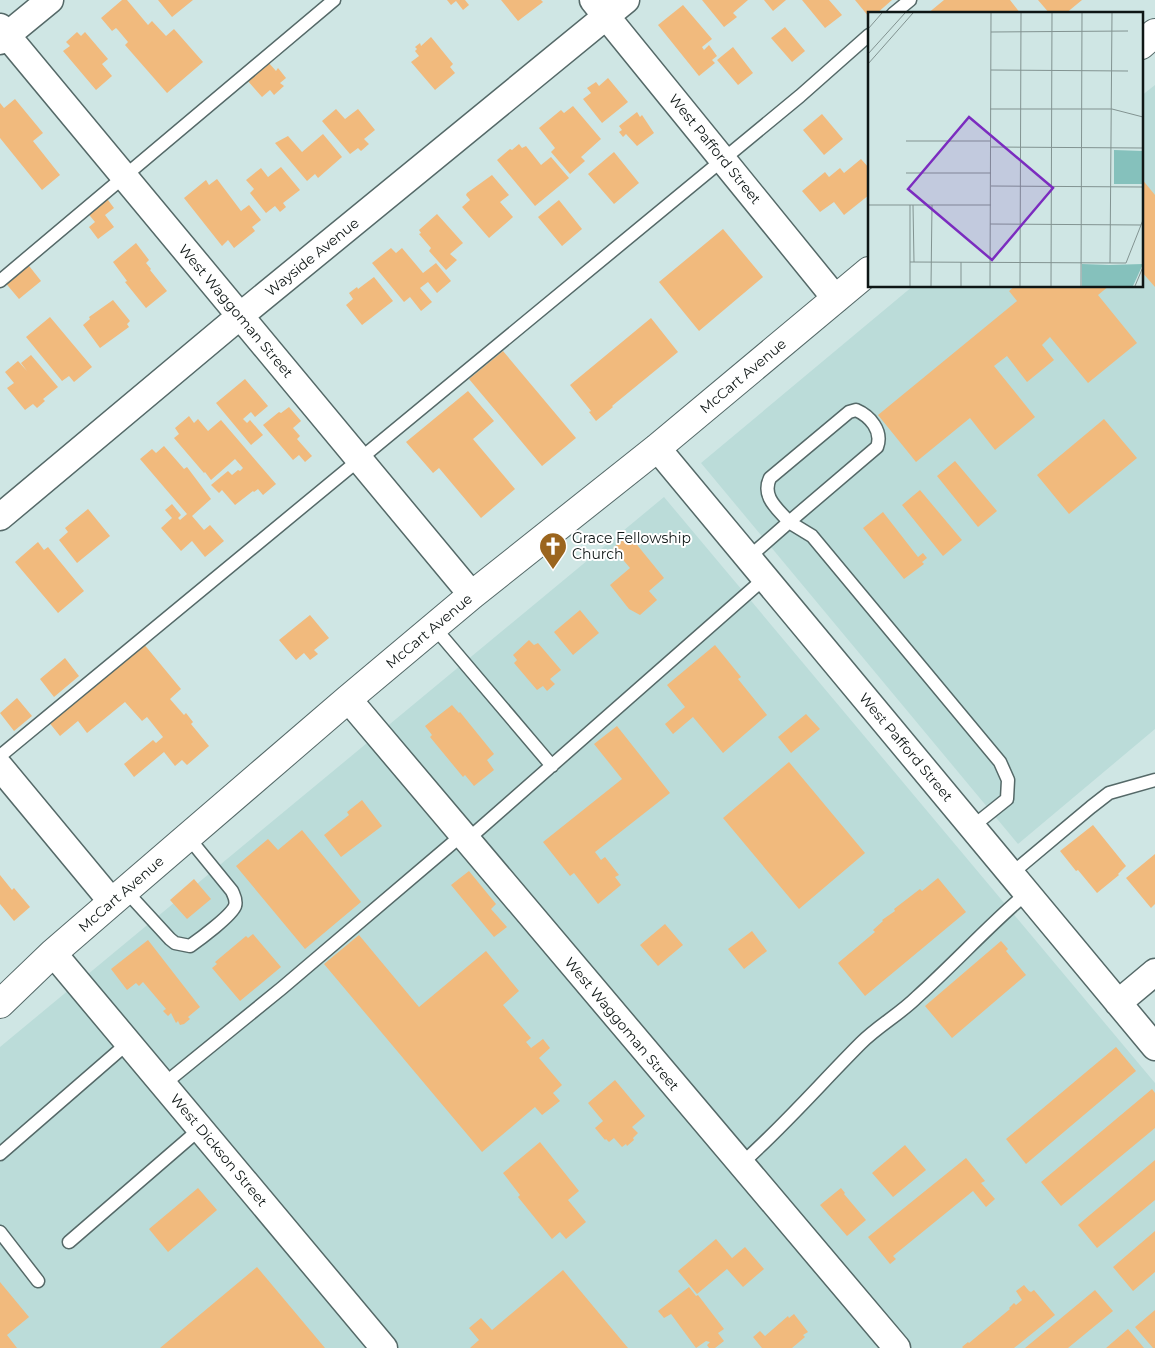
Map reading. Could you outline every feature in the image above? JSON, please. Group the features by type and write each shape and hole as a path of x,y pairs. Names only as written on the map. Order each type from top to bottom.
{"main road":[{"path":"1142,44 1155,33"},
{"name":"McCart Avenue","path":"0,1004 119,896 434,626 657,448 868,273"}],"street":[{"path":"2,34 50,0"},
{"name":"West Pafford Street","path":"609,5 723,158 836,299"},
{"name":"Wayside Avenue","path":"0,517 609,5"},
{"name":"West Waggoman Street","path":"2,34 124,176 472,595"},
{"name":"West Pafford Street","path":"657,448 1155,1046"},
{"name":"West Waggoman Street","path":"348,699 897,1348"},
{"path":"0,767 119,896"},
{"name":"West Dickson Street","path":"54,953 384,1348"},
{"path":"1118,1003 1155,972"}],"lane":[{"path":"0,281 334,0"},
{"path":"896,12 910,0"},
{"path":"0,756 800,96 868,36"},
{"path":"748,558 790,522 877,448 880,440 879,432 864,414 856,410 849,412 770,478 766,486 768,496 790,522 812,536 1000,762 1008,780 1007,799 972,827"},
{"path":"164,1084 552,766 765,578"},
{"path":"434,626 552,766"},
{"path":"741,1164 785,1122 864,1040 915,1000 967,951 1002,914 1019,883 1091,807 1109,794 1155,780"},
{"path":"119,896 176,943 190,946 204,936 235,907 236,900 232,891 188,837"},
{"path":"0,1154 129,1042"},
{"path":"69,1242 201,1128"},
{"path":"0,1232 38,1281"}],"shaded area":[{"path":"1155,85 1155,729 1018,844 701,463 911,288 1142,288 1142,95"},
{"path":"664,497 1155,1083 1155,1348 0,1348 0,1047"}],"building":[{"path":"122,0 127,0 148,25 152,21 166,36 174,29 203,62 167,93 125,45 128,42 118,30 116,28 112,31 101,18"},
{"path":"158,0 193,0 172,17"},
{"path":"447,0 465,0 469,5 463,10 456,1 451,5"},
{"path":"501,0 541,0 543,2 518,21"},
{"path":"702,0 748,0 733,13 737,17 724,27"},
{"path":"764,0 786,0 773,11"},
{"path":"802,0 829,0 842,15 825,28"},
{"path":"855,0 892,0 878,12 868,12 868,16"},
{"path":"944,0 1010,0 1019,12 929,12"},
{"path":"1038,0 1082,0 1067,12 1048,12"},
{"path":"683,5 712,39 702,47 704,50 709,45 717,56 712,60 715,63 699,76 658,25"},
{"path":"785,27 805,51 792,62 771,38"},
{"path":"77,32 81,36 85,32 108,59 102,64 112,76 96,90 63,51 70,46 66,42"},
{"path":"431,37 453,64 450,67 455,73 435,90 411,62 419,56 415,51 417,49 415,47 420,43 421,46"},
{"path":"733,47 753,73 738,85 717,60"},
{"path":"268,62 276,71 278,68 286,78 280,83 284,86 274,95 270,90 262,97 247,80"},
{"path":"608,78 628,102 602,123 583,99 591,93 587,88 596,82 599,86"},
{"path":"15,99 43,133 33,141 60,175 42,190 0,138 0,103 4,108"},
{"path":"573,106 601,139 581,157 585,161 570,174 551,152 555,148 539,128 561,110 564,113"},
{"path":"336,109 345,119 358,109 375,130 364,139 369,144 361,151 358,148 350,154 322,121"},
{"path":"637,112 640,117 642,115 654,133 637,146 626,134 623,137 619,132 622,130 619,126"},
{"path":"822,114 843,139 824,155 803,130"},
{"path":"323,134 342,157 318,178 315,174 307,181 275,143 288,136 302,152"},
{"path":"519,144 522,148 526,146 541,165 551,157 569,178 535,206 497,160"},
{"path":"614,152 639,183 614,204 588,174"},
{"path":"861,159 868,167 868,196 844,215 834,202 820,212 802,191 825,172 829,177 840,168 844,173"},
{"path":"281,167 300,190 283,203 286,207 280,212 275,206 266,213 250,193 254,189 246,180 261,168 268,177"},
{"path":"492,175 509,195 500,202 513,217 489,238 462,207 470,200 466,195 467,193"},
{"path":"217,179 241,211 249,205 261,220 252,227 255,231 234,248 228,240 222,246 184,198 206,180 209,185"},
{"path":"1142,179 1155,195 1155,287 1142,272"},
{"path":"105,196 114,208 105,215 114,227 98,239 89,227 95,222 86,211"},
{"path":"559,200 582,229 562,246 538,217"},
{"path":"437,214 463,243 450,254 457,260 446,270 429,251 431,248 419,234 421,233 419,230"},
{"path":"723,229 763,277 699,331 659,282"},
{"path":"136,243 149,260 146,263 150,270 167,291 146,308 125,282 127,281 113,262"},
{"path":"391,248 396,253 402,248 423,273 436,263 451,281 437,293 428,282 420,288 432,302 421,311 410,297 404,302 372,263"},
{"path":"26,262 41,281 19,299 3,280"},
{"path":"374,277 393,301 362,325 346,305 353,299 349,293"},
{"path":"1013,288 1107,288 1098,295 1137,343 1088,383 1050,337 1042,345 1054,360 1027,382 1007,356 994,366 1035,417 995,450 970,418 916,462 878,415 1017,301 1009,291"},
{"path":"113,300 130,321 127,324 129,327 100,348 83,325 90,319 89,317"},
{"path":"50,317 92,367 74,382 69,376 62,381 26,337"},
{"path":"651,318 678,352 596,421 589,412 591,411 570,385"},
{"path":"503,351 576,438 542,466 469,379"},
{"path":"31,355 58,387 43,399 45,401 37,408 33,404 25,410 7,388 14,383 5,372 18,361 27,371 21,363"},
{"path":"245,379 268,406 255,417 251,412 243,419 247,423 250,420 263,435 251,445 216,403"},
{"path":"468,391 494,421 473,439 515,489 481,518 439,468 433,473 406,442"},
{"path":"289,407 301,421 293,428 300,436 297,439 312,456 305,462 299,455 293,460 263,425 279,412 281,413"},
{"path":"189,416 194,423 198,419 208,431 221,420 276,484 263,495 258,489 253,491 235,505 222,490 219,493 211,485 228,471 232,475 243,468 235,459 211,480 174,438 179,434 175,428"},
{"path":"1104,419 1137,458 1069,514 1037,475"},
{"path":"164,446 184,469 187,467 211,499 192,516 204,530 210,525 224,541 205,557 192,541 181,551 161,528 172,518 165,510 172,504 181,515 178,518 180,520 187,514 140,459 152,449 156,453"},
{"path":"955,461 997,511 978,527 937,476"},
{"path":"920,490 962,540 943,556 902,505"},
{"path":"88,509 110,536 77,563 59,540 68,532 65,528"},
{"path":"883,512 918,557 923,553 927,558 922,562 924,564 904,579 863,528"},
{"path":"629,535 664,578 649,591 657,600 640,615 629,609 610,585 630,568 613,548"},
{"path":"38,542 44,550 48,547 84,591 58,613 15,562"},
{"path":"580,610 599,633 573,655 554,632"},
{"path":"310,615 329,638 314,650 318,654 310,660 304,653 296,660 279,640"},
{"path":"529,640 534,645 538,643 561,670 550,679 555,684 547,691 543,686 537,690 514,663 517,660 513,655"},
{"path":"143,643 181,689 170,699 184,715 186,713 193,722 191,724 209,746 187,765 182,760 175,766 164,752 134,777 124,764 153,740 156,743 163,737 147,717 142,721 125,702 87,733 78,721 60,736 48,721"},
{"path":"715,645 741,677 738,679 767,715 723,753 693,717 673,734 665,724 685,707 667,685"},
{"path":"65,658 79,676 54,697 40,679"},
{"path":"17,698 32,716 14,731 0,713"},
{"path":"452,705 460,712 494,754 487,760 494,770 474,786 465,775 463,777 430,737 432,735 425,726"},
{"path":"806,714 820,729 791,753 778,737"},
{"path":"617,726 670,793 595,852 601,860 605,857 619,875 615,877 621,885 598,904 574,873 570,876 543,842 622,779 594,744"},
{"path":"789,762 865,853 799,909 723,818"},
{"path":"362,800 382,826 341,857 324,835 349,815 347,812"},
{"path":"1093,825 1126,866 1119,875 1097,893 1060,851"},
{"path":"302,830 361,902 305,949 236,866 268,839 278,850"},
{"path":"1155,854 1155,904 1151,908 1126,878"},
{"path":"469,871 496,904 491,909 507,927 494,937 451,885"},
{"path":"0,875 12,890 14,888 30,907 14,921 0,904"},
{"path":"938,878 966,912 865,996 838,963 875,932 873,930 882,920 895,911 894,909"},
{"path":"194,879 211,899 187,919 170,900"},
{"path":"665,924 683,945 658,966 640,945"},
{"path":"752,931 767,951 744,969 728,949"},
{"path":"253,934 281,967 240,1001 212,968 217,964 215,962 246,936 248,938"},
{"path":"359,935 419,1007 486,951 519,991 503,1005 531,1038 526,1042 531,1048 543,1039 550,1048 539,1058 562,1085 553,1093 560,1101 542,1115 535,1107 482,1152 324,964"},
{"path":"148,940 200,1007 188,1017 190,1019 184,1024 180,1025 178,1021 176,1023 171,1013 168,1016 163,1011 166,1009 143,982 139,986 136,983 127,990 111,969"},
{"path":"1001,941 1008,949 1006,951 1026,975 952,1038 925,1006"},
{"path":"1116,1047 1136,1071 1026,1164 1006,1139"},
{"path":"615,1080 645,1116 632,1127 638,1133 633,1138 634,1140 627,1146 626,1144 622,1147 614,1138 609,1142 605,1140 595,1128 603,1121 588,1103"},
{"path":"1152,1089 1155,1093 1155,1128 1061,1206 1041,1182"},
{"path":"540,1142 579,1191 568,1200 586,1222 566,1239 560,1232 552,1239 518,1197 520,1195 503,1173"},
{"path":"905,1145 926,1170 893,1197 872,1173"},
{"path":"966,1158 985,1181 981,1183 995,1199 986,1207 973,1191 893,1256 896,1259 890,1264 868,1237"},
{"path":"1155,1160 1155,1200 1097,1248 1078,1225"},
{"path":"198,1188 217,1210 168,1252 149,1229"},
{"path":"841,1188 866,1220 847,1236 820,1205"},
{"path":"1155,1231 1155,1272 1133,1291 1113,1267"},
{"path":"716,1239 732,1258 745,1247 764,1269 743,1287 727,1269 697,1294 678,1271"},
{"path":"257,1267 325,1348 160,1348"},
{"path":"563,1270 628,1348 470,1348 479,1340 469,1328 481,1318 492,1330"},
{"path":"0,1282 29,1317 7,1335 17,1348 0,1348"},
{"path":"1024,1285 1031,1292 1034,1290 1055,1315 1014,1348 963,1348 1010,1309 1014,1303 1016,1305 1022,1300 1016,1291"},
{"path":"689,1287 696,1296 698,1295 724,1329 718,1333 724,1341 715,1348 709,1348 707,1345 710,1342 706,1341 696,1348 671,1314 664,1318 658,1311"},
{"path":"1095,1290 1113,1311 1068,1348 1025,1348"},
{"path":"1155,1310 1155,1348 1153,1348 1135,1327"},
{"path":"794,1314 808,1332 792,1348 762,1348 753,1337 760,1331 765,1336 788,1316 789,1318"},
{"path":"1128,1329 1144,1348 1106,1348"}],"place":[{"name":"Grace Fellowship Church","path":"553,570"}]}
